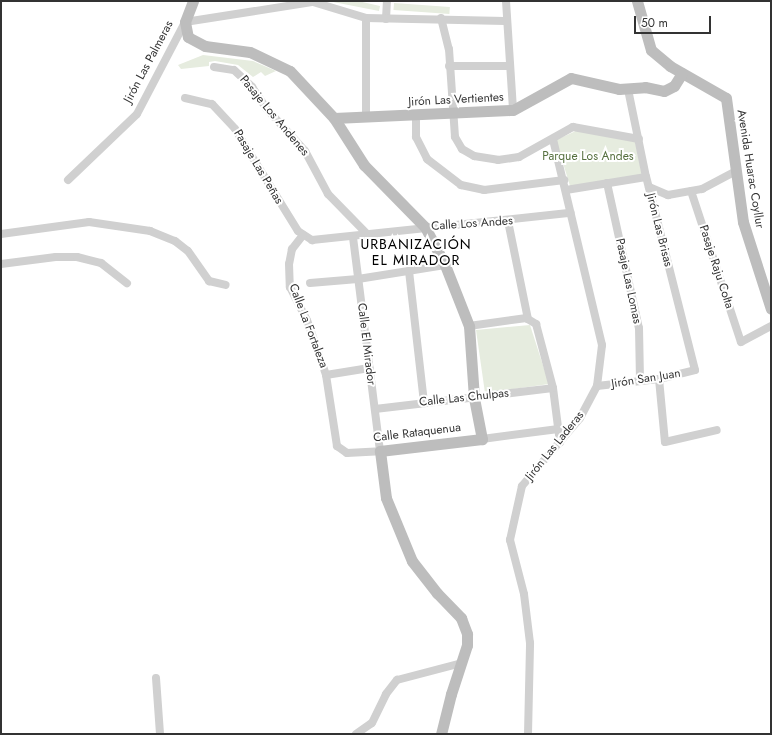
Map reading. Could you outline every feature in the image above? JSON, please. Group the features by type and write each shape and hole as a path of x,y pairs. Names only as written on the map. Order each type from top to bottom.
{"main road":[{"name":"Jirón Las Palmeras","path":"185,22 193,1"},
{"name":"Avenida Huarac Coyllur","path":"636,1 651,50 682,73 726,98 743,222 771,310"},
{"path":"185,22 188,36 205,46 250,52 290,71 334,118 364,165 425,227 445,265 468,326 474,398 482,439"},
{"name":"Jirón Las Vertientes","path":"334,118 416,116 513,110 571,78 628,89 645,87 670,89 682,73"},
{"name":"Calle Rataquenua","path":"380,451 482,439"},
{"path":"380,451 386,498 412,561 437,593 461,618 467,634 468,645 451,694 441,734"}],"street":[{"path":"386,19 387,1"},
{"path":"506,1 505,21 513,110"},
{"path":"185,22 313,2 366,18 441,18 505,21"},
{"path":"366,18 366,117"},
{"path":"441,18 449,49 452,114 455,137 462,149 474,156 498,160 519,157 573,127 639,139"},
{"name":"Jirón Las Palmeras","path":"68,180 137,114 185,22"},
{"path":"449,66 509,66"},
{"name":"Pasaje Los Andenes","path":"214,67 234,70 252,87 266,108 305,151 328,194 368,235"},
{"name":"Jirón Las Brisas","path":"628,89 646,177 695,370"},
{"name":"Pasaje Las Peñas","path":"185,98 212,104 235,129 274,195 298,231 303,235"},
{"path":"416,116 416,137 427,159 461,185 484,190 564,180"},
{"name":"Jirón Las Laderas","path":"528,734 530,643 524,594 510,540 522,486 580,418 597,386 602,345 564,180 553,139"},
{"path":"649,187 668,195 702,189 736,172"},
{"path":"566,190 646,177"},
{"name":"Pasaje Las Lomas","path":"607,183 639,328 640,380"},
{"name":"Pasaje Raju Colta","path":"691,191 741,342 771,326"},
{"name":"Calle Los Andes","path":"303,235 312,240 353,238 425,227 508,221 571,213"},
{"path":"508,221 528,319"},
{"path":"1,234 89,222 150,231 175,241 188,251 209,281 226,285"},
{"name":"Calle La Fortaleza","path":"303,235 292,249 289,264 290,287 307,320 326,375 337,446 341,451 356,453"},
{"name":"Calle El Mirador","path":"353,238 380,451"},
{"path":"1,264 77,257 101,263 127,283"},
{"path":"310,283 358,280 445,265"},
{"path":"409,271 424,403"},
{"path":"468,326 528,319 536,324 553,388 560,443"},
{"path":"326,375 369,368"},
{"name":"Jirón San Juan","path":"597,386 640,380 660,379 695,370"},
{"path":"660,379 665,442 717,430"},
{"name":"Calle Las Chulpas","path":"375,409 553,388"},
{"path":"482,439 558,429"},
{"name":"Calle Rataquenua","path":"356,453 380,451"},
{"path":"356,734 372,723 386,694 397,680 462,663"},
{"path":"156,678 160,734"}],"green space":[{"path":"328,1 358,1 380,6 379,11"},
{"path":"394,3 450,7 449,14 394,10"},
{"path":"203,55 253,61 276,71 265,76 261,72 253,77 238,65 215,61 209,62 209,66 181,69 178,65"},
{"name":"Parque Los Andes","path":"578,130 635,141 642,175 570,186 556,140"},
{"path":"530,325 549,384 485,393 476,330"}],"district":[{"name":"URBANIZACIÓN EL MIRADOR","path":"416,252"}]}
